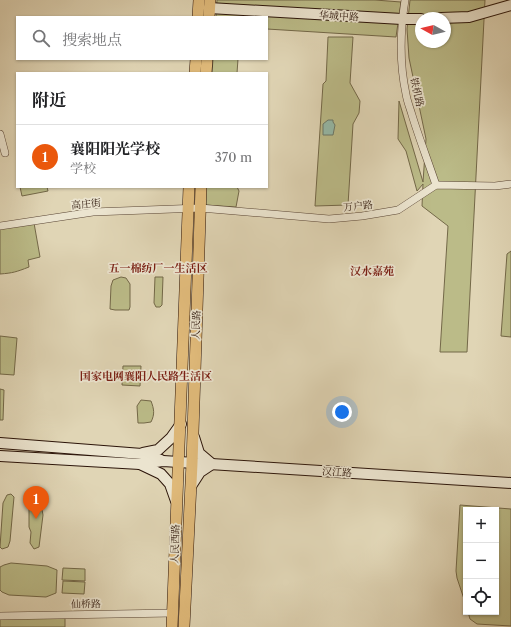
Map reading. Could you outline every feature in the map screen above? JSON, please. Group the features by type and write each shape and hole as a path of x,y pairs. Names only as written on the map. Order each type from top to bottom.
{"main road":[{"path":"198,16 199,0"},
{"path":"451,18 469,17 511,5"},
{"name":"华城中路","path":"209,8 415,19"},
{"path":"195,72 196,60"},
{"path":"206,72 207,60"},
{"name":"人民路","path":"189,188 194,208 192,463"},
{"name":"人民路","path":"179,462 180,424 194,208 201,188"},
{"path":"142,454 158,450 172,438 180,424"},
{"path":"191,486 200,472 212,464 199,453 193,434"},
{"name":"汉江路","path":"0,443 142,454 163,461"},
{"name":"汉江路","path":"0,456 140,464 163,461 511,483"},
{"name":"人民西路","path":"172,627 179,462"},
{"name":"人民西路","path":"184,627 192,463"},
{"path":"140,464 161,474 170,484 177,505"}],"street":[{"name":"铁机路","path":"405,0 400,41 406,95 422,147 436,184"},
{"path":"0,134 5,153"},
{"path":"436,184 495,186 511,184"},
{"name":"万户路","path":"194,208 329,219 362,216 398,210 436,184"},
{"name":"高庄街","path":"0,226 93,212 194,208"},
{"name":"仙桥路","path":"0,616 173,612"}],"green space":[{"path":"217,0 375,0 401,2 396,37 268,29 268,16 216,16"},
{"path":"410,0 485,0 467,352 440,352 448,226 422,206 423,184 417,191 406,151 398,139 399,101 423,182 426,139 409,58 407,29"},
{"path":"328,37 353,37 350,83 360,101 359,113 353,124 348,205 315,206 323,84 326,81"},
{"path":"213,60 238,60 237,72 212,72"},
{"path":"20,188 47,188 48,191 22,196"},
{"path":"206,188 238,188 239,191 236,207 205,205"},
{"path":"34,223 40,257 28,260 29,267 14,272 0,274 0,228"},
{"path":"511,251 511,337 501,336 507,254"},
{"path":"121,277 126,278 130,284 129,310 110,309 111,286 113,280"},
{"path":"155,277 163,277 162,305 160,307 156,307 154,303"},
{"path":"0,336 17,338 14,375 0,374"},
{"path":"123,366 141,366 140,386 122,385"},
{"path":"0,389 4,390 3,420 0,420"},
{"path":"141,400 151,401 154,412 151,422 138,423 137,406"},
{"path":"11,494 14,497 10,541 8,547 2,549 0,547 3,503 7,495"},
{"path":"33,504 41,504 43,515 39,547 34,549 30,543 31,532 29,527 29,509"},
{"path":"460,505 486,507 463,507 463,596 456,571"},
{"path":"499,508 511,509 511,626 477,624 470,619 469,615 499,615"},
{"path":"11,563 47,566 57,570 56,593 46,597 9,595 2,592 0,590 0,567"},
{"path":"63,568 85,569 85,581 62,580"},
{"path":"63,581 85,582 84,594 62,593"},
{"path":"65,617 65,627 0,627 0,618"}],"shaded area":[{"path":"328,120 333,120 335,125 333,135 323,135 323,124"}],"place":[{"name":"襄阳阳光学校","path":"36,519"}],"district":[{"name":"五一棉纺厂一生活区","path":"158,268"},
{"name":"汉水嘉苑","path":"372,271"},
{"name":"国家电网襄阳人民路生活区","path":"146,376"}]}
